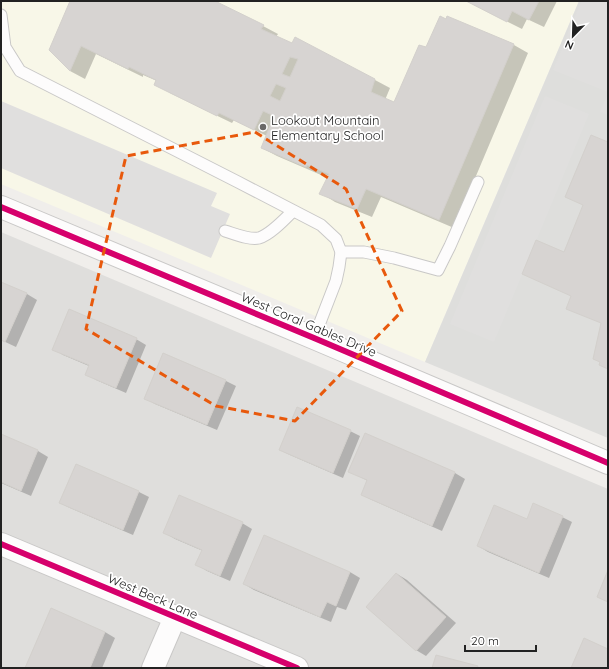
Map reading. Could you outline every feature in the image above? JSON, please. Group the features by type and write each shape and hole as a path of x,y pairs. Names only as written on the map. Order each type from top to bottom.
{"street":[{"name":"West Coral Gables Drive","path":"1,208 314,338 608,463"},
{"name":"West Beck Lane","path":"1,544 297,668"},
{"path":"153,668 175,617"}],"lane":[{"path":"1,15 5,47 20,72 321,225 336,240 341,252 336,281 314,338"},
{"path":"341,252 364,252 394,258 438,270 478,182"},
{"path":"225,231 245,237 258,238 267,234 293,211"}],"highlighted area":[{"path":"255,132 346,189 402,311 295,421 216,406 86,329 126,156"}],"shaded area":[{"name":"Lookout Mountain Elementary School","path":"1,1 579,1 425,362 1,184"},
{"path":"579,1 608,1 608,438 425,362"},
{"path":"581,1 608,1 608,92 553,70"},
{"path":"608,93 608,115 600,112"},
{"path":"545,96 589,114 494,342 450,324"},
{"path":"1,101 217,193 211,206 230,214 211,258 1,168"},
{"path":"1,232 608,489 608,668 1,668"}],"building":[{"path":"70,1 215,1 264,25 261,29 292,43 295,37 375,79 371,92 394,102 419,45 426,47 440,16 446,19 447,16 514,44 439,220 366,189 357,209 319,194 329,174 307,165 306,167 261,148 274,116 263,111 254,130 219,113 217,116 154,85 156,80 129,67 128,69 81,46 70,71 49,50","holes":["290,57 298,59 290,77 282,74","276,84 286,88 280,101 270,96"]},
{"path":"466,1 539,1 529,20 512,11 507,22"},
{"path":"591,135 608,142 608,369 599,365 600,362 593,359 601,323 566,309 571,296 522,274 536,240 564,252 583,205 565,197"},
{"path":"1,282 27,293 5,342 1,340"},
{"path":"69,309 137,338 116,388 85,375 89,365 52,350"},
{"path":"163,353 226,380 207,425 144,399"},
{"path":"297,407 351,430 333,473 279,450"},
{"path":"365,433 455,472 432,526 361,495 367,480 348,472"},
{"path":"1,434 38,450 21,491 1,482"},
{"path":"76,464 139,491 123,530 59,503"},
{"path":"179,495 243,522 220,576 195,565 202,550 163,533"},
{"path":"533,503 563,516 539,573 477,546 494,505 527,519"},
{"path":"264,535 350,572 336,606 327,602 320,617 243,584"},
{"path":"608,570 608,602 597,597"},
{"path":"396,573 446,617 416,651 366,607"},
{"path":"51,608 105,632 90,668 25,668"},
{"path":"584,638 608,649 608,668 571,668"},
{"path":"436,655 478,666 477,668 432,668"}],"cycle path":[{"path":"1,207 608,463"},
{"path":"1,544 297,668"}],"place":[{"name":"Lookout Mountain Elementary School","path":"263,127"}]}
